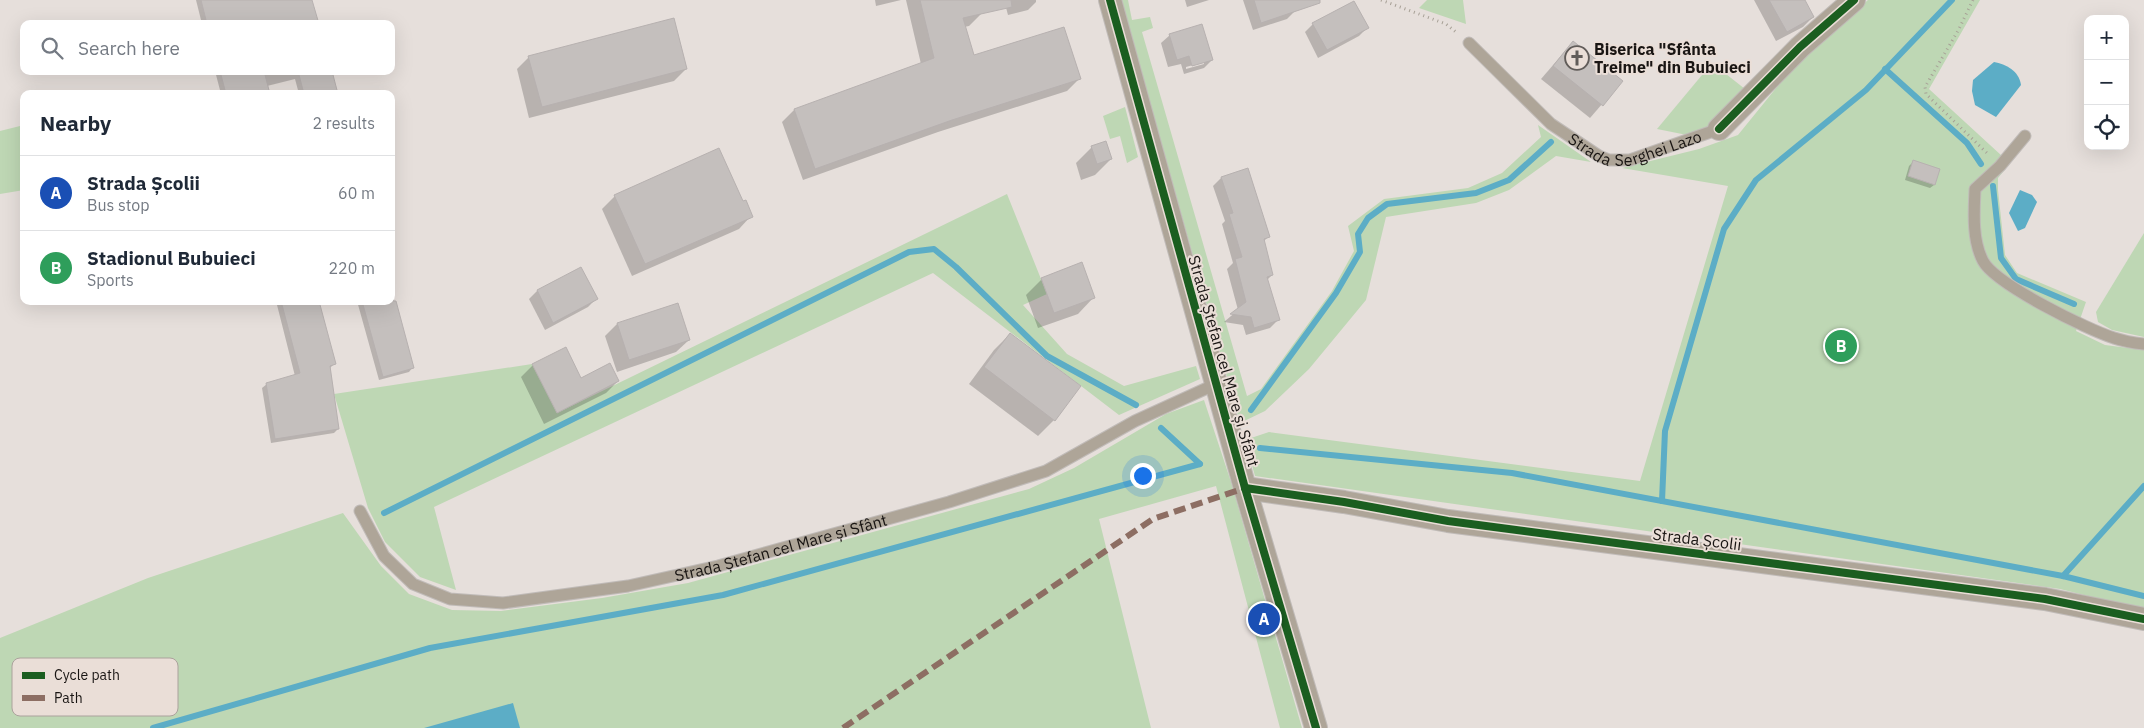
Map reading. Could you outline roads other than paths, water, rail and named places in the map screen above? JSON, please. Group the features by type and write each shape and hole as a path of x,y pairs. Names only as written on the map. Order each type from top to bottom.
{"street":[{"name":"Strada Ștefan cel Mare și Sfânt","path":"1110,0 1245,488 1316,728"},
{"name":"Strada Serghei Lazo","path":"1719,129 1800,48 1854,0"},
{"name":"Strada Școlii","path":"1245,488 1344,502 1448,521 2045,598 2144,619"}],"lane":[{"name":"Strada Serghei Lazo","path":"1469,43 1551,124 1599,156 1610,160 1630,160 1719,129"},
{"path":"2025,136 2000,166 1975,189 1976,237 1984,262 2005,282 2086,328 2115,338 2144,344"},
{"name":"Strada Ștefan cel Mare și Sfânt","path":"360,510 384,556 390,562 413,584 450,599 504,603 628,586 718,566 950,502 1018,481 1046,471 1135,420 1216,384"}],"water":[{"path":"1994,62 2003,64 2015,72 2021,85 1996,117 1975,105 1972,91 1973,80"},
{"path":"2020,190 2032,195 2037,202 2025,228 2018,231 2009,213"},
{"path":"513,703 520,728 424,728"}],"waterway":[{"path":"1662,501 1665,431 1724,229 1756,180 1866,90 1952,0"},
{"path":"1885,69 1967,143 1981,164"},
{"path":"1251,410 1336,293 1360,252 1358,234 1368,218 1387,204 1476,193 1509,180 1551,142"},
{"path":"1993,186 2001,258 2016,279 2074,304"},
{"path":"384,513 909,252 934,249 956,267 1047,356 1136,405"},
{"path":"1161,428 1200,464"},
{"path":"1260,448 1512,473 2063,576 2144,596"},
{"path":"153,728 430,648 723,595 1200,464"},
{"path":"2063,576 2144,486"}],"place":[{"name":"Biserica \"Sfânta Treime\" din Bubuieci","path":"1577,58"},
{"name":"Stadionul Bubuieci","path":"1841,346"},
{"name":"Strada Școlii","path":"1264,619"}]}
